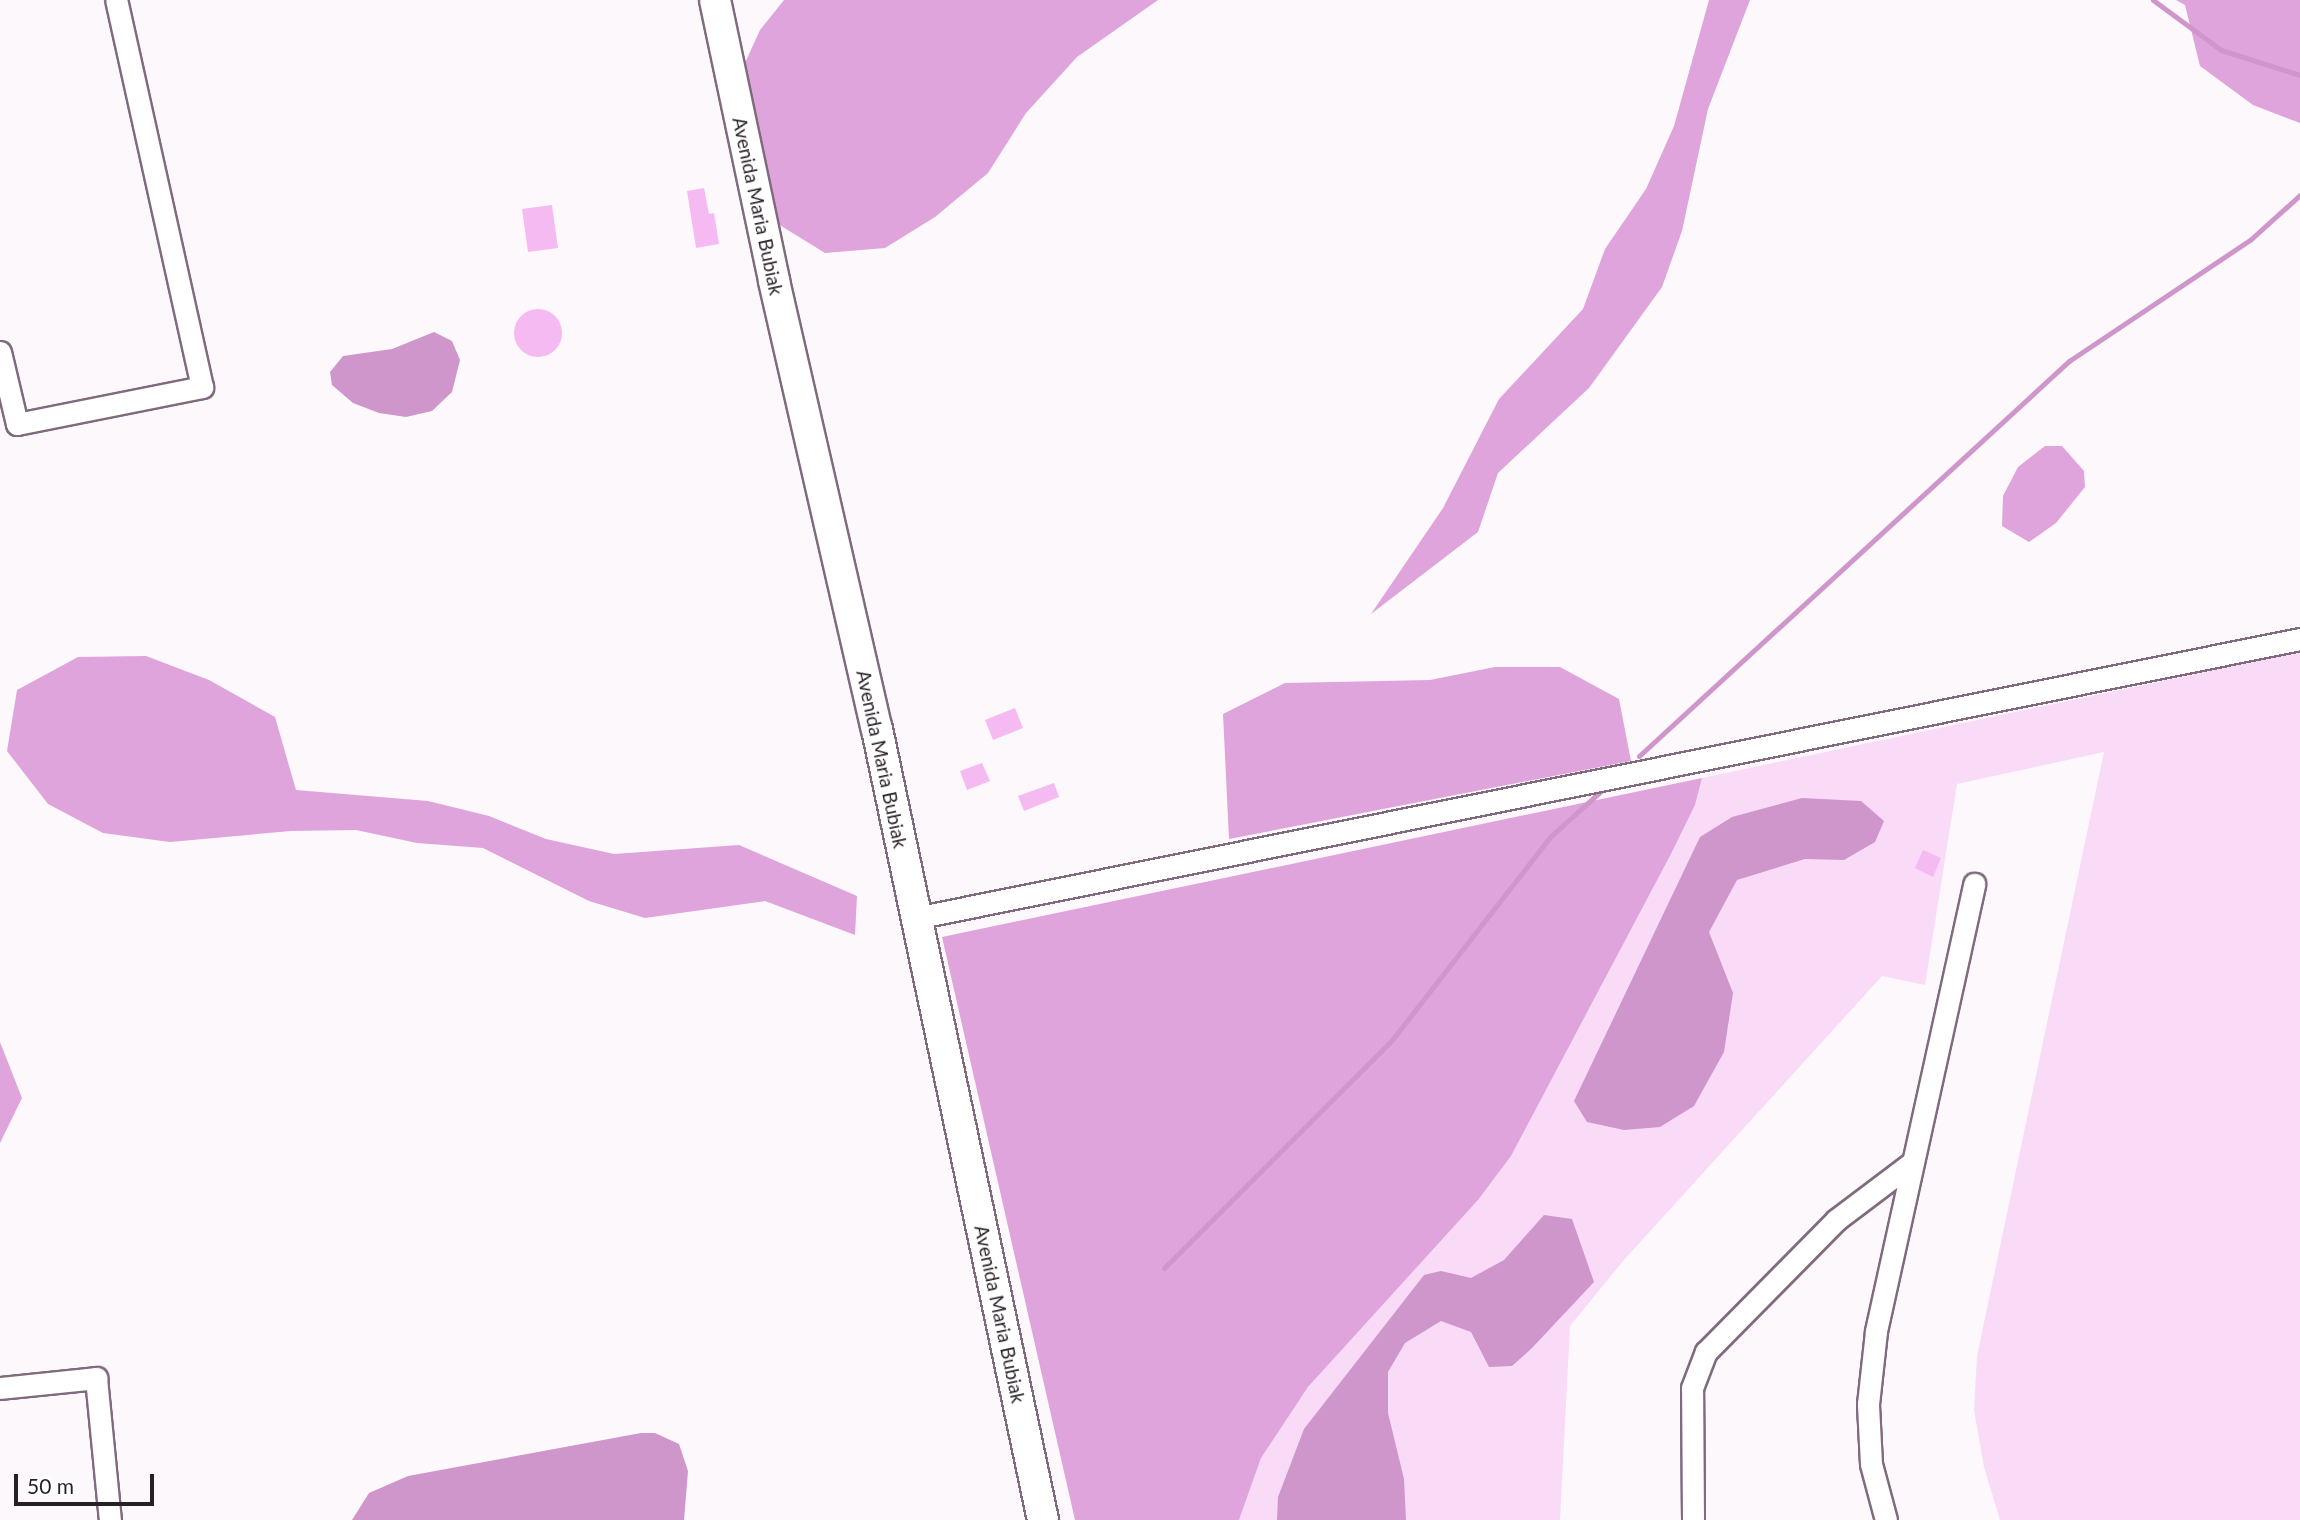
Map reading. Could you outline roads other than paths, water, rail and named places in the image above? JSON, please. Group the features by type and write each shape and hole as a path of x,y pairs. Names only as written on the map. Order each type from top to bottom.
{"street":[{"path":"0,352 17,424 202,387 116,0"},
{"name":"Avenida Maria Bubiak","path":"715,0 1043,1520"},
{"path":"915,918 2300,639"},
{"path":"1886,1520 1871,1464 1868,1404 1878,1318 1974,884"},
{"path":"1693,1520 1692,1388 1706,1352 1836,1220 1913,1162"},
{"path":"0,1388 96,1378 110,1520"}],"waterway":[{"path":"2153,0 2221,50 2300,75"},
{"path":"1639,756 2069,361 2250,240 2300,195"},
{"path":"1164,1268 1392,1040 1550,837 1602,790"}]}
